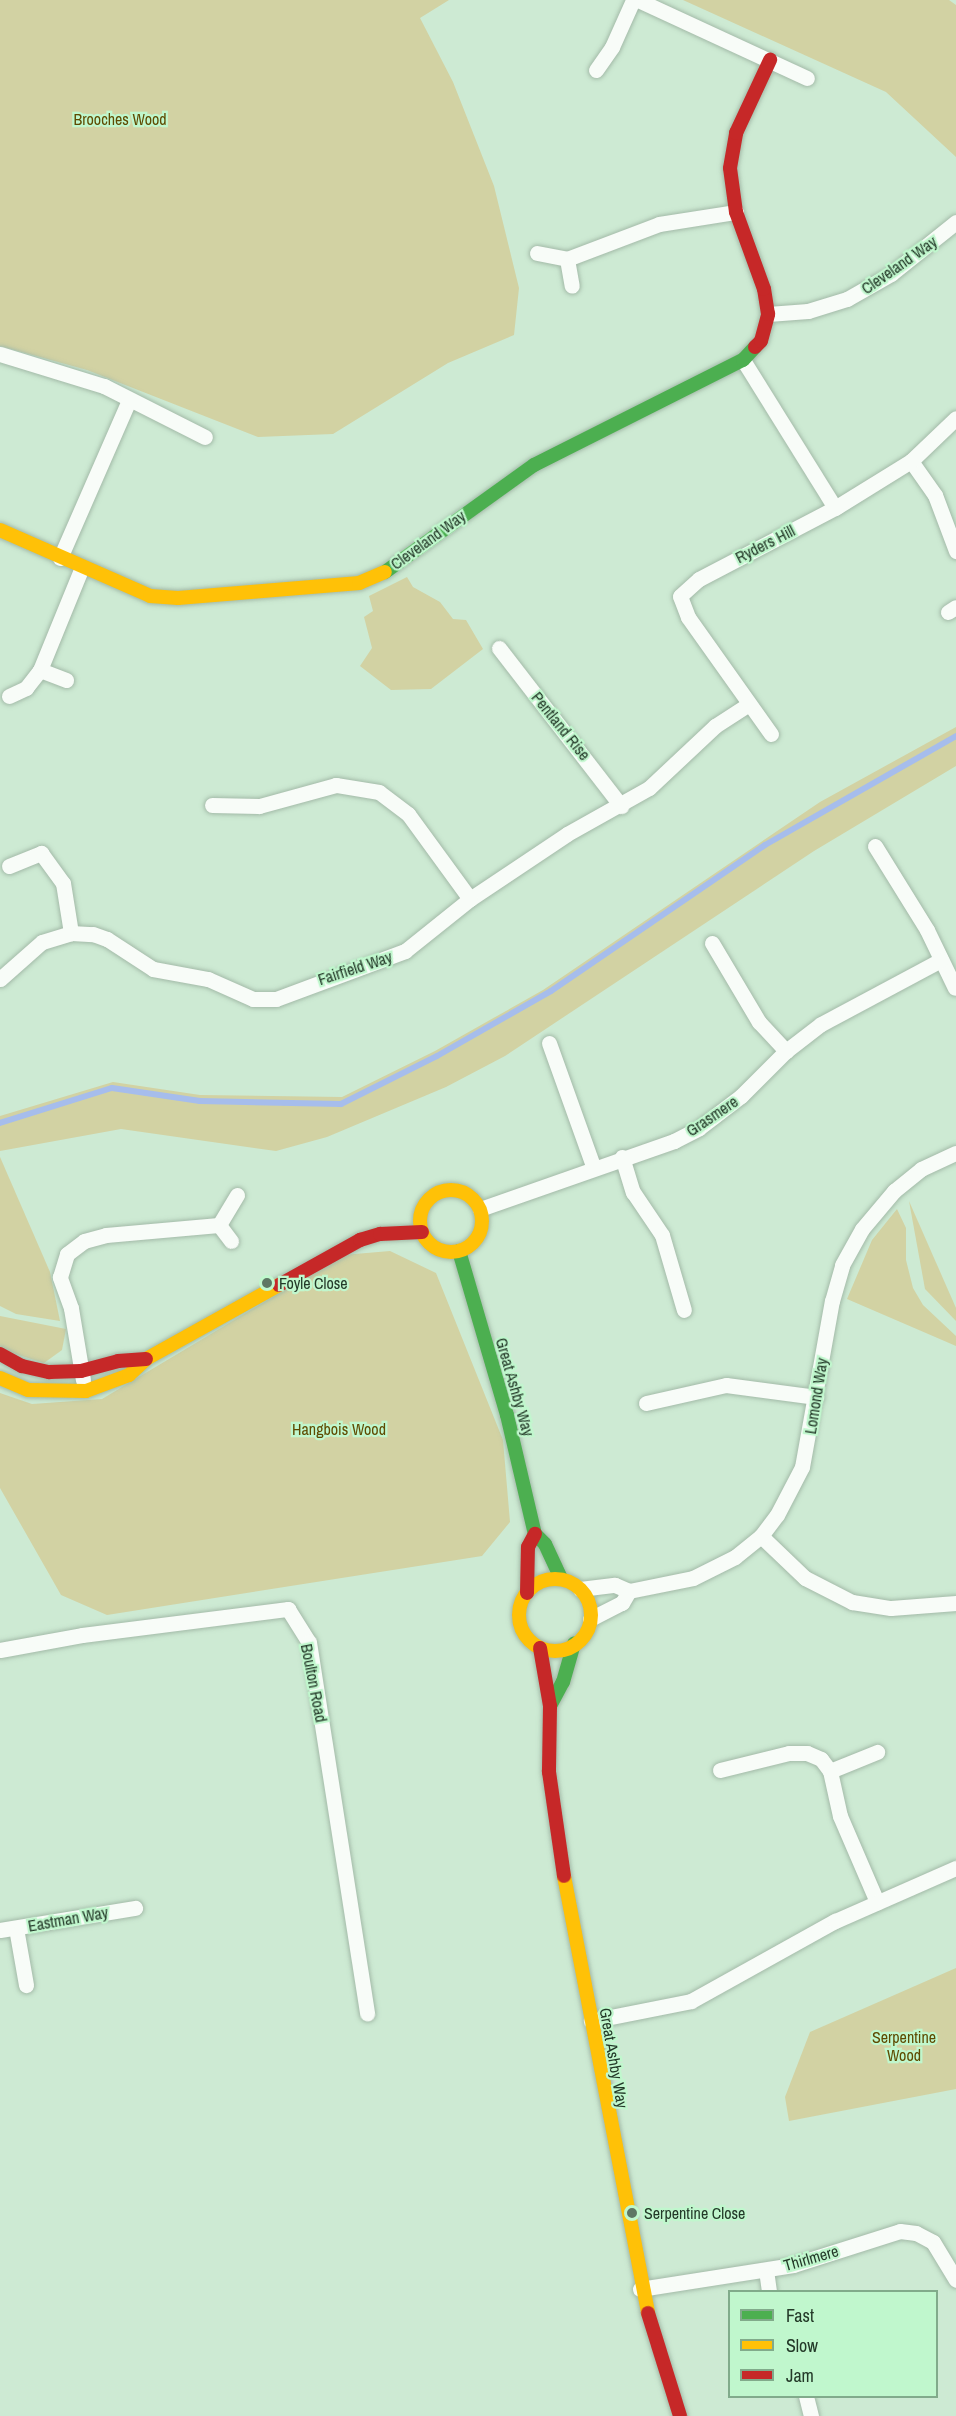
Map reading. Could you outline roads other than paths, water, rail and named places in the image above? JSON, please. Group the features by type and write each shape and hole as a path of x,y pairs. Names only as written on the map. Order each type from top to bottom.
{"street":[{"path":"596,70 612,47 635,0 807,78"},
{"name":"Cleveland Way","path":"0,530 131,589 164,597 359,583 382,574 534,465 743,360 761,341 768,314 764,289 736,212 730,186 734,141 770,60"},
{"path":"537,253 567,259 651,226 736,212"},
{"name":"Cleveland Way","path":"768,314 808,311 848,299 891,274 956,222"},
{"path":"567,259 572,286"},
{"path":"0,354 94,383 205,437"},
{"path":"743,360 835,508"},
{"path":"60,558 129,400"},
{"name":"Ryders Hill","path":"771,734 688,617 680,596 699,579 835,508 911,461 956,418"},
{"path":"911,461 935,495 956,551"},
{"path":"9,696 26,688 40,670 82,567"},
{"name":"Pentland Rise","path":"499,648 621,806"},
{"path":"40,670 66,680"},
{"path":"212,805 266,805 336,785 379,792 408,814 470,899 567,834 621,806 649,788 715,726 749,704"},
{"path":"875,846 942,960 955,988"},
{"path":"9,866 41,853 63,883 71,933"},
{"name":"Fairfield Way","path":"0,979 42,942 71,933 107,939 153,969 208,979 243,996 263,1000 405,951 470,899"},
{"path":"712,943 759,1022 786,1050"},
{"name":"Grasmere","path":"480,1209 593,1166 674,1141 699,1128 741,1096 786,1050 852,1004 942,960"},
{"path":"549,1043 593,1166"},
{"name":"Lomond Way","path":"580,1589 615,1585 629,1591 714,1570 761,1536 783,1506 802,1467 832,1301 842,1265 862,1229 908,1179 956,1153"},
{"path":"622,1157 633,1192 662,1235 684,1310"},
{"path":"0,1378 28,1390 86,1391 129,1375 146,1359 360,1240 380,1234 421,1211 431,1197 447,1190 461,1191 480,1209 479,1234 459,1251 438,1249 422,1232 421,1211"},
{"path":"219,1225 237,1195"},
{"path":"219,1225 231,1241"},
{"path":"86,1391 71,1308 60,1276 67,1254 84,1241 106,1235 219,1225"},
{"path":"380,1234 422,1232"},
{"name":"Great Ashby Way","path":"459,1251 507,1415 535,1534 545,1544 561,1579"},
{"path":"0,1354 34,1370 81,1371 118,1361 146,1359"},
{"path":"645,1402 726,1385 816,1397"},
{"name":"Great Ashby Way","path":"527,1593 528,1547 535,1534"},
{"path":"761,1536 806,1578 852,1602 891,1608 956,1604"},
{"path":"561,1579 580,1589 589,1602 590,1619 583,1637 574,1644 553,1651 540,1648 531,1642 520,1624 520,1606 527,1593 543,1581 561,1579"},
{"name":"Lomond Way","path":"590,1619 622,1603 629,1591"},
{"name":"Boulton Road","path":"0,1650 82,1635 288,1609 309,1642 367,2014"},
{"name":"Great Ashby Way","path":"550,1706 563,1682 574,1644"},
{"name":"Great Ashby Way","path":"540,1648 550,1706 549,1772 556,1832 640,2289 677,2415"},
{"path":"720,1770 799,1752 821,1759 830,1771 840,1816 877,1902"},
{"path":"830,1771 877,1752"},
{"path":"591,2021 691,2001 835,1921 956,1868"},
{"name":"Eastman Way","path":"0,1930 135,1908"},
{"path":"16,1928 26,1984"},
{"name":"Thirlmere","path":"640,2289 729,2272 766,2270 892,2233 908,2231 933,2242 956,2280"},
{"path":"766,2270 769,2290"},
{"path":"806,2398 811,2416"}],"waterway":[{"path":"0,1123 112,1088 200,1101 341,1104 437,1056 551,991 765,845 956,736"}],"place":[{"name":"Foyle Close","path":"267,1283"},
{"name":"Serpentine Close","path":"632,2213"}],"park label":[{"name":"Brooches Wood","path":"120,119"},
{"name":"Hangbois Wood","path":"339,1429"},
{"name":"Serpentine Wood","path":"904,2046"}]}
